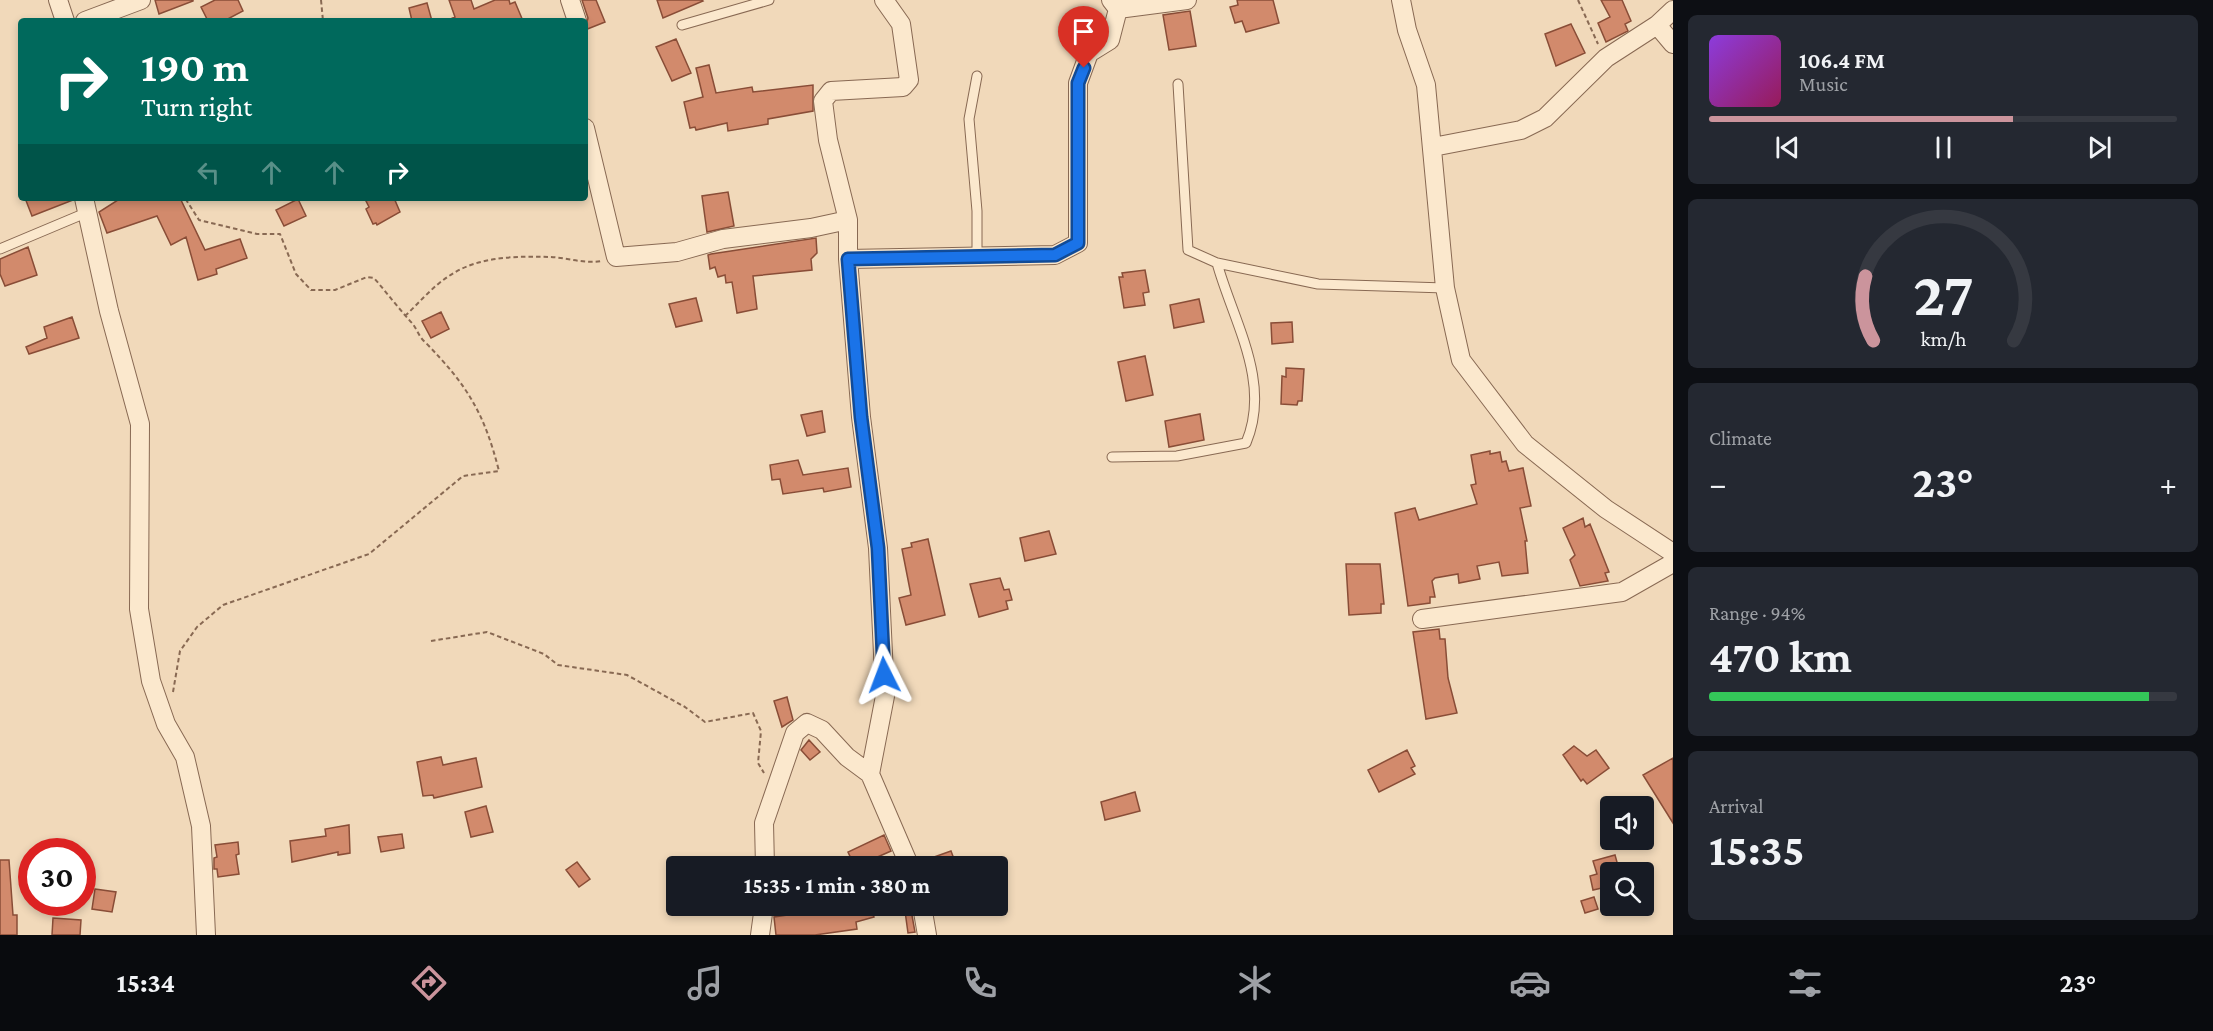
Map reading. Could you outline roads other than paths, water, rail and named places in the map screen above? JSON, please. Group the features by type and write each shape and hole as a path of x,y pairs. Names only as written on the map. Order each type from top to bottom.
{"street":[{"path":"58,0 64,18"},
{"path":"93,18 141,0"},
{"path":"570,0 576,18"},
{"path":"870,774 885,696 878,548 861,417 848,259 848,220 828,141 823,101 831,91 903,87 909,80 901,24 884,0"},
{"path":"848,259 1055,255 1078,243 1078,83 1089,53 1110,40 1114,5 1187,0"},
{"path":"1401,0 1407,30 1426,86 1445,288 1461,360 1525,444 1606,509 1673,553"},
{"path":"1433,147 1521,130 1545,118 1605,58 1657,25 1673,10"},
{"path":"1657,25 1673,44"},
{"path":"588,140 616,257 677,252 723,239 811,228 848,220"},
{"path":"86,205 109,311 140,424 139,609 151,681 166,724 185,757 201,826 206,935"},
{"path":"1422,619 1622,592 1673,564"},
{"path":"765,856 764,823 795,733 807,723 822,730 847,757 870,774 905,856"},
{"path":"760,935 763,916"},
{"path":"924,916 927,935"}],"lane":[{"path":"682,25 769,0"},
{"path":"976,257 977,211 969,119 977,76"},
{"path":"1178,84 1188,250 1217,263 1318,284 1445,288"},
{"path":"0,249 86,205"},
{"path":"1112,457 1177,456 1246,443 1252,429 1254,385 1249,352 1226,294 1217,263"}]}
